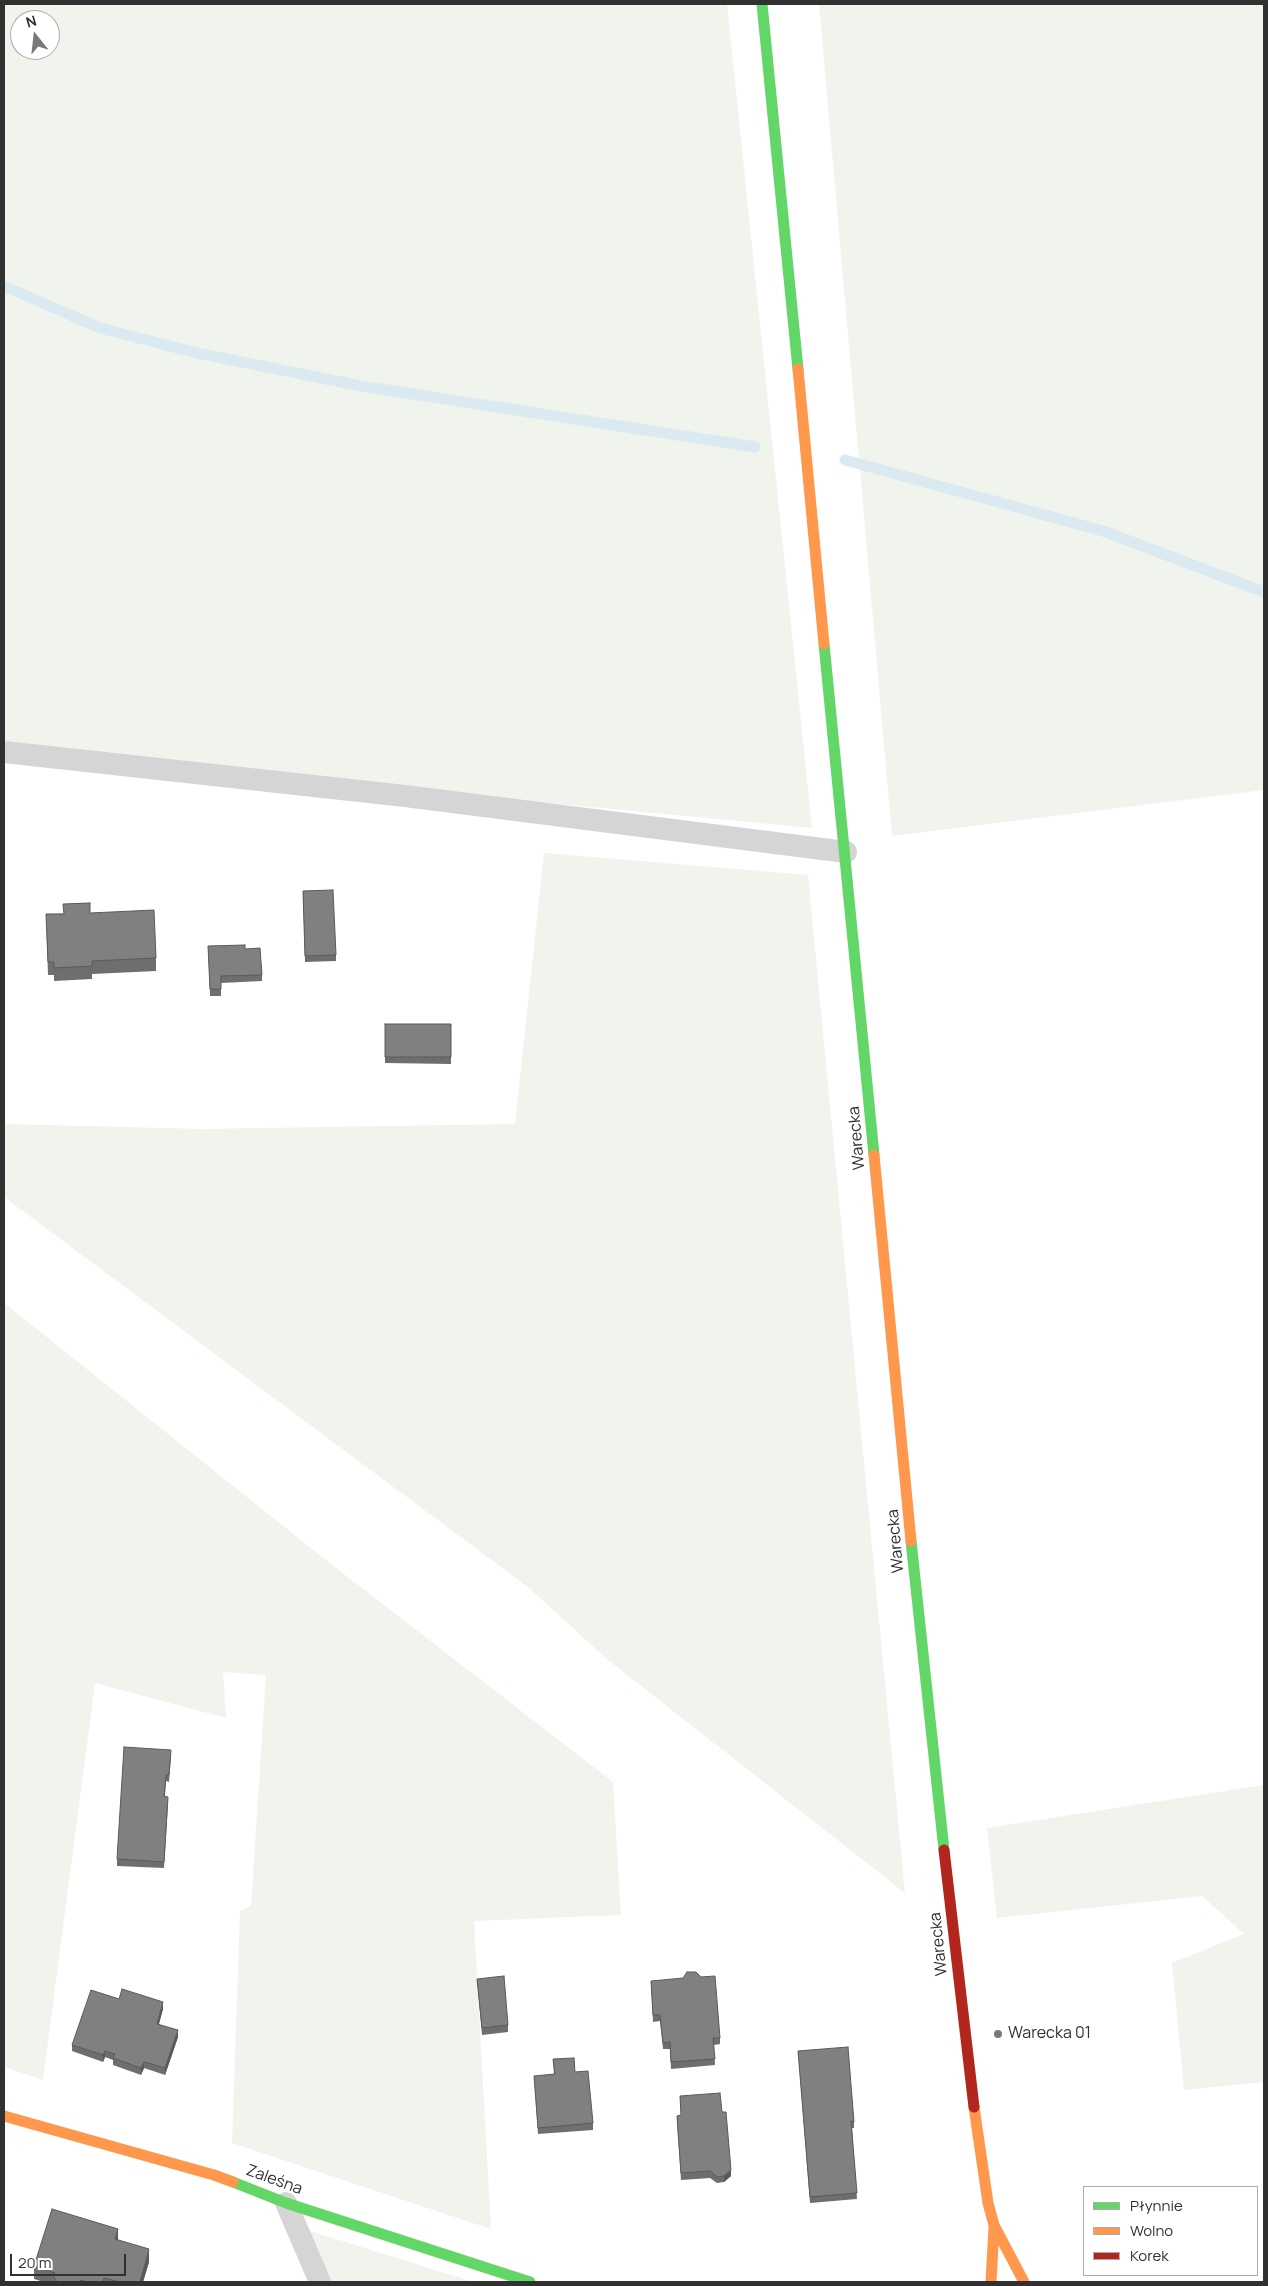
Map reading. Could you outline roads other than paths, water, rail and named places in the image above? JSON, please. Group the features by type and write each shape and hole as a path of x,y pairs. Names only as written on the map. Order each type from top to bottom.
{"street":[{"name":"Warecka","path":"762,4 924,1660 970,2082 988,2203 994,2225 1024,2282"},
{"name":"Zaleśna","path":"4,2116 214,2175 286,2203 530,2282"},
{"name":"Warecka","path":"991,2282 994,2225"}],"lane":[{"path":"4,752 405,796 846,852"},
{"path":"286,2203 320,2282"}],"waterway":[{"path":"4,286 100,328 197,353 361,386 755,447"},
{"path":"845,460 1103,531 1264,592"}],"place":[{"name":"Warecka 01","path":"998,2034"}]}
